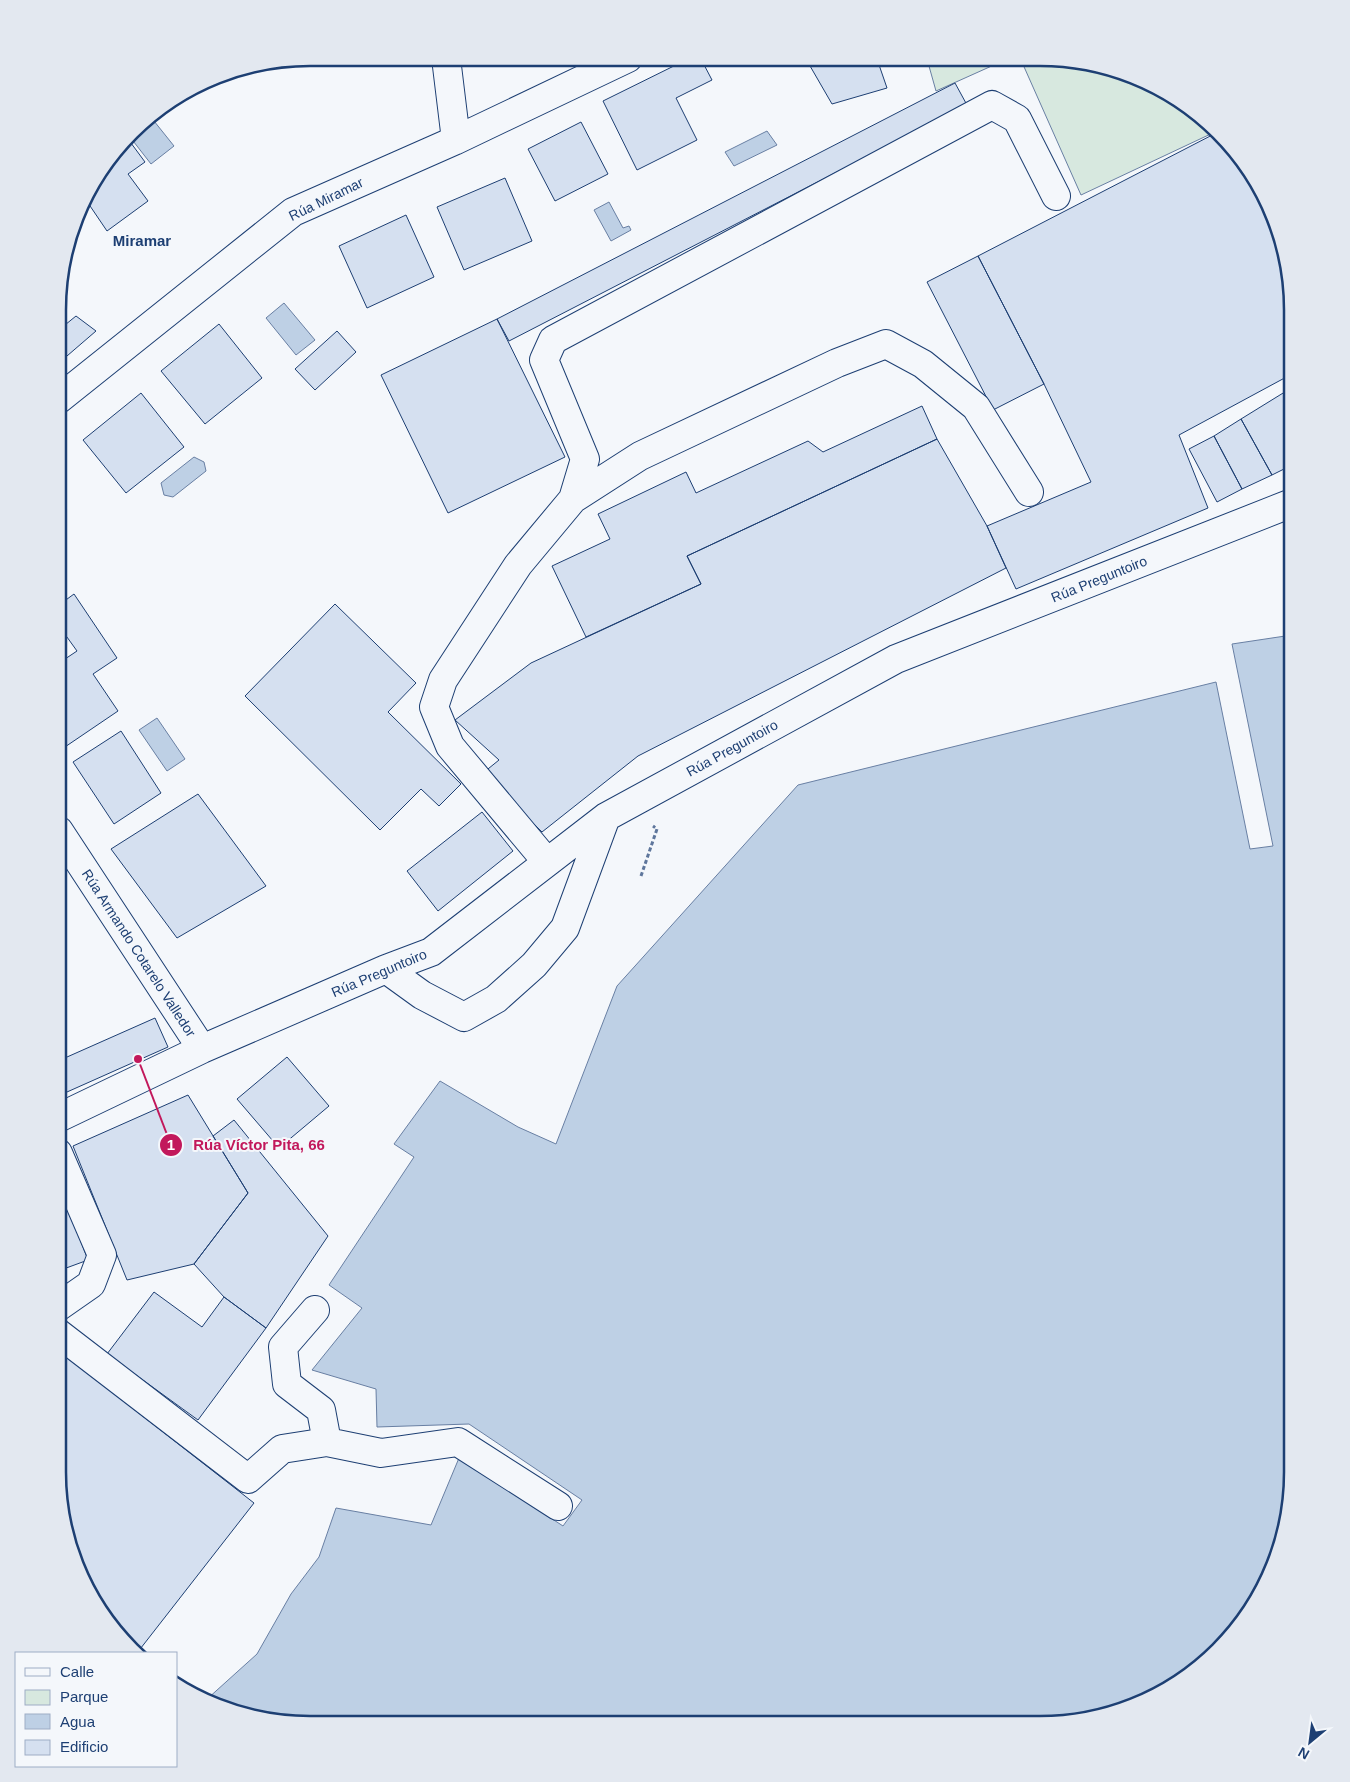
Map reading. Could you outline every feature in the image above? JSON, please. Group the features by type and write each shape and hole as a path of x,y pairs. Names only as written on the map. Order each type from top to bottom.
{"street":[{"path":"447,66 456,140"},
{"name":"Rúa Miramar","path":"66,393 293,212 456,140 611,66"},
{"path":"573,499 585,459 544,360 553,340 992,105 1017,119 1056,196"},
{"path":"547,862 450,746 434,707 443,680 518,565 573,499 640,456 837,363 886,344 923,364 976,407 1029,492"},
{"name":"Rúa Preguntoiro","path":"66,1114 202,1049 386,969 431,952 547,862 617,811 896,659 1284,505"},
{"path":"386,969 422,995 464,1017 496,999 534,965 564,928 617,811"},
{"name":"Rúa Armando Cotarelo Valledor","path":"66,843 202,1049"},
{"path":"66,1172 102,1255 91,1284 66,1302"},
{"path":"315,1310 283,1347 287,1384 321,1410 327,1442"},
{"path":"66,1339 248,1479 282,1450 327,1442 381,1453 458,1442 558,1506"}],"path":[{"path":"617,811 657,829 641,876"}],"green space":[{"path":"929,66 992,66 936,91"},
{"path":"1024,66 1072,68 1119,79 1148,91 1176,107 1209,135 1081,195"}],"water":[{"path":"155,122 174,146 151,164 134,142"},
{"path":"767,131 777,145 734,166 725,152"},
{"path":"609,202 623,228 629,226 631,230 611,241 594,210"},
{"path":"284,303 315,340 296,355 266,318"},
{"path":"194,457 204,462 206,471 173,497 164,495 161,483"},
{"path":"1284,636 1284,1472 1282,1504 1271,1551 1259,1580 1243,1608 1223,1633 1201,1655 1176,1675 1148,1691 1119,1703 1088,1711 1040,1716 310,1716 262,1711 231,1703 212,1695 257,1654 291,1594 319,1557 336,1508 431,1525 459,1458 563,1526 582,1500 469,1424 377,1427 376,1389 312,1370 362,1308 329,1285 414,1157 394,1144 440,1081 518,1127 556,1144 617,986 798,785 1216,682 1250,849 1273,846 1232,644"},
{"path":"157,718 185,759 167,771 139,730"}],"building":[{"path":"674,66 705,66 712,80 676,98 697,140 637,170 603,101"},
{"path":"810,66 879,66 887,88 832,104"},
{"path":"955,83 967,105 509,341 497,319"},
{"path":"581,122 608,174 555,201 528,149"},
{"path":"1210,136 1223,149 1243,174 1259,202 1271,231 1282,278 1284,378 1179,435 1208,508 1016,589 987,526 1091,482 1044,384 978,256"},
{"path":"132,144 145,162 128,174 148,201 107,231 90,205 107,174"},
{"path":"505,178 532,241 464,270 437,207"},
{"path":"406,215 434,277 367,308 339,246"},
{"path":"978,256 1044,384 993,410 927,282"},
{"path":"76,316 96,331 66,357 66,324"},
{"path":"497,319 565,457 448,513 381,375"},
{"path":"219,324 262,378 205,424 161,371"},
{"path":"337,331 356,352 315,390 295,369"},
{"path":"1284,392 1284,469 1272,475 1241,419"},
{"path":"141,393 184,447 126,493 83,440"},
{"path":"922,406 937,439 687,556 701,584 586,637 552,566 610,539 598,514 686,472 696,493 808,441 823,452"},
{"path":"1241,419 1272,475 1242,489 1214,436"},
{"path":"1214,436 1242,489 1217,502 1189,449"},
{"path":"937,439 987,526 1006,568 638,756 542,832 483,773 499,760 455,720 531,663 701,584 687,556"},
{"path":"74,594 117,658 93,674 118,711 66,746 66,658 77,651 66,636 66,600"},
{"path":"335,604 416,683 388,712 461,784 439,806 421,789 380,830 245,696"},
{"path":"121,731 161,793 114,824 73,762"},
{"path":"198,794 266,886 177,938 111,849"},
{"path":"482,812 513,851 438,911 407,871"},
{"path":"155,1018 168,1047 66,1092 66,1057"},
{"path":"287,1057 329,1106 279,1148 237,1099"},
{"path":"188,1095 248,1193 194,1264 127,1280 73,1146"},
{"path":"234,1120 328,1236 266,1328 224,1297 194,1264 248,1193 213,1136"},
{"path":"66,1203 88,1260 66,1268"},
{"path":"154,1292 202,1327 224,1297 266,1328 198,1420 107,1354"},
{"path":"66,1356 254,1503 141,1647 107,1608 91,1580 79,1551 68,1504 66,1472"}],"place":[{"name":"Rúa Víctor Pita, 66","path":"138,1059"}],"district":[{"name":"Miramar","path":"142,241"}]}
